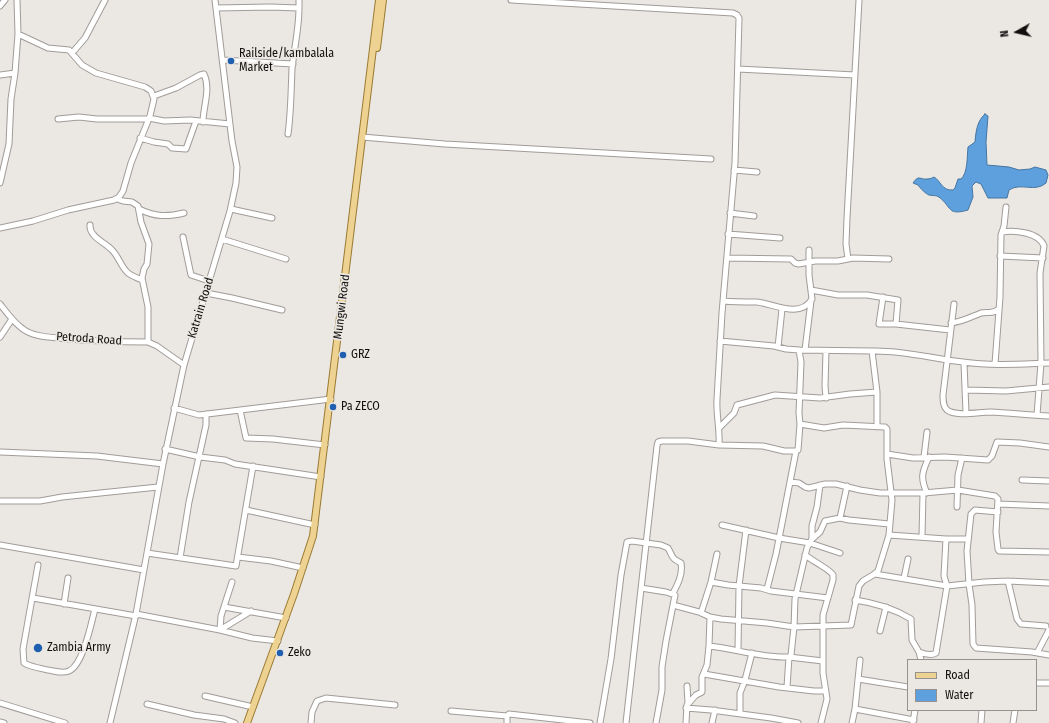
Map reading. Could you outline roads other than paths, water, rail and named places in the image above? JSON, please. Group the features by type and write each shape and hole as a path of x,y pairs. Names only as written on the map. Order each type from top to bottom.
{"main road":[{"name":"Mungwi Road","path":"251,723 316,537 379,0"},
{"name":"Mungwi Road","path":"247,723 286,618 311,544 315,525 383,0"}],"street":[{"path":"0,6 5,0"},
{"path":"0,183 9,144 11,99 15,74 18,34 17,0"},
{"path":"72,53 85,38 106,0"},
{"name":"Katrain Road","path":"110,723 136,615 162,464 174,408 184,365 231,209 237,172 215,0"},
{"path":"288,134 293,64 298,28 299,0"},
{"path":"511,0 734,13 737,14 739,18 734,170 726,258 716,408 719,428 719,445"},
{"path":"848,259 846,244 847,218 859,0"},
{"path":"216,8 299,8"},
{"path":"18,34 48,48 67,49 82,65 96,73 102,76 133,83 145,87 151,91 154,96 148,119 140,138 123,191 117,199"},
{"path":"222,60 293,64"},
{"path":"738,69 855,75"},
{"path":"0,75 15,74"},
{"path":"154,96 176,88 204,74 206,77 206,95 203,122"},
{"path":"58,119 79,117 97,119 148,119 164,121 186,120 230,124"},
{"path":"140,138 154,142 166,143 172,148 186,149 196,121"},
{"path":"364,138 711,159"},
{"path":"734,170 757,172"},
{"path":"0,228 117,199 134,203 139,209 152,215 170,216 184,213"},
{"path":"995,364 999,309 1000,256 1006,207"},
{"path":"139,209 141,222 149,244 147,264 143,272 142,280 148,307 148,342"},
{"path":"231,209 272,218"},
{"path":"730,213 754,216"},
{"path":"90,225 92,233 114,251 124,269 132,276 142,280"},
{"path":"1002,232 1032,235 1043,242 1047,251 1043,258 1040,273 1041,363 1037,415"},
{"path":"728,234 780,238"},
{"path":"183,237 190,275 209,281"},
{"path":"222,239 286,259"},
{"path":"805,350 811,301 809,250"},
{"path":"1000,256 1043,258"},
{"path":"726,258 791,259 795,263 799,264 822,260 838,261 848,259 889,259"},
{"path":"811,290 838,295 867,295 896,299 898,301 896,324"},
{"path":"206,293 282,310"},
{"path":"883,298 879,324 896,324 950,330"},
{"path":"723,301 757,302 782,308 798,309 802,308 811,301"},
{"name":"Petroda Road","path":"0,304 23,330 31,334 89,341 148,342 157,346 184,365"},
{"path":"954,304 943,402 948,410 952,412 966,413 983,412 1049,416"},
{"path":"778,347 782,308"},
{"path":"951,323 965,320 985,312 995,312 999,309"},
{"path":"0,337 12,319"},
{"path":"720,341 799,350 910,353 964,362 995,364 1049,363"},
{"path":"767,589 796,452 798,450 801,362 799,350"},
{"path":"826,351 826,398"},
{"path":"872,351 877,392 877,427"},
{"path":"964,362 966,413"},
{"path":"966,390 1006,391 1049,387"},
{"path":"719,428 734,414 737,405 775,395 826,398 877,392"},
{"path":"174,408 195,414 206,414 331,399"},
{"path":"240,410 246,438 273,439 325,445"},
{"path":"180,558 189,502 200,458 206,425 206,414"},
{"path":"674,605 710,617 721,619 794,627 851,625 859,586 875,574 881,564 889,535 891,493 887,454 887,428 843,425 824,428 800,424"},
{"path":"922,537 925,493 922,476 926,457 926,432"},
{"path":"626,723 658,442 688,441 719,445 763,446 796,452"},
{"path":"887,454 913,458 926,457 988,460 992,456 997,442 1020,443 1049,447"},
{"path":"166,449 200,458 225,460 235,464 321,477"},
{"path":"0,452 97,456 162,464"},
{"path":"958,507 958,475 962,458"},
{"path":"146,553 235,566 238,557 253,466"},
{"path":"1022,480 1049,481"},
{"path":"790,482 799,483 809,488 820,485 836,484 860,490 891,493 925,493 958,490 995,496 998,499 996,532 998,549 1000,551 1049,552"},
{"path":"787,687 789,657 791,655 794,627 794,604 805,555 811,541 812,526 817,507 820,485"},
{"path":"840,518 847,486"},
{"path":"0,501 40,501 62,497 158,487"},
{"path":"998,504 1049,506"},
{"path":"246,510 315,525"},
{"path":"998,512 979,510 973,511 971,514 968,539 969,584 972,605 974,646 1049,655"},
{"path":"811,541 820,532 827,520 840,518 889,524"},
{"path":"722,525 779,538 811,541 840,553"},
{"path":"738,650 739,586 746,530"},
{"path":"889,535 968,539"},
{"path":"919,652 926,654 936,653 947,586 944,576 946,539"},
{"path":"600,723 611,659 621,575 627,542 632,541 661,545 668,548 674,560 681,562 682,567 679,580 673,593 675,595 674,605 662,667 662,690 656,723"},
{"path":"0,545 144,570"},
{"path":"701,613 711,582 717,554"},
{"path":"805,555 832,572 833,575 833,580 823,615 825,691 827,699 821,723"},
{"path":"238,557 271,561 303,568"},
{"path":"904,578 908,559"},
{"path":"38,564 23,649 24,662 29,666 60,672 68,671 74,668 86,643 95,609"},
{"path":"875,574 947,586 1008,581 1049,584"},
{"path":"64,604 68,578"},
{"path":"1008,581 1017,619 1021,624 1048,628 1037,653"},
{"path":"220,630 221,616 232,582"},
{"path":"711,582 828,598"},
{"path":"641,588 673,593"},
{"path":"32,598 220,630 252,638 278,641"},
{"path":"855,600 886,606 911,619 912,640 919,652 921,659"},
{"path":"880,631 886,606"},
{"path":"224,607 286,618"},
{"path":"220,630 251,611"},
{"path":"687,706 696,695 702,692 702,677 707,665 710,617"},
{"path":"709,646 738,650 769,657 789,657 824,661"},
{"path":"740,714 740,693 752,653"},
{"path":"852,723 855,709 860,660"},
{"path":"704,674 810,691 825,691"},
{"path":"858,679 907,687"},
{"path":"1037,683 1049,683"},
{"path":"686,723 687,686"},
{"path":"205,696 253,707"},
{"path":"311,723 312,712 317,701 326,698 395,705"},
{"path":"0,703 53,721 65,723"},
{"path":"147,704 194,715 224,719 235,723"},
{"path":"687,706 798,723"},
{"path":"855,709 914,721 915,711"},
{"path":"712,723 715,710"},
{"path":"451,711 507,716 509,714 590,723"},
{"path":"981,723 982,711"},
{"path":"1013,723 1015,711"},
{"path":"507,716 507,723"},
{"path":"0,722 4,723"}],"water":[{"path":"985,114 988,116 986,142 987,165 1009,167 1019,170 1035,167 1046,170 1048,175 1046,183 1042,186 1033,188 1014,188 1009,190 1007,198 988,198 981,184 976,182 972,186 973,197 968,210 956,212 950,210 939,197 928,194 918,185 913,183 918,178 928,179 934,177 946,189 953,190 958,179 961,179 965,173 968,147 975,142 976,130"}],"place":[{"name":"Railside/kambalala Market","path":"231,61"},
{"name":"GRZ","path":"343,355"},
{"name":"Pa ZECO","path":"333,407"},
{"name":"Zambia Army","path":"38,648"},
{"name":"Zeko","path":"280,653"}]}
